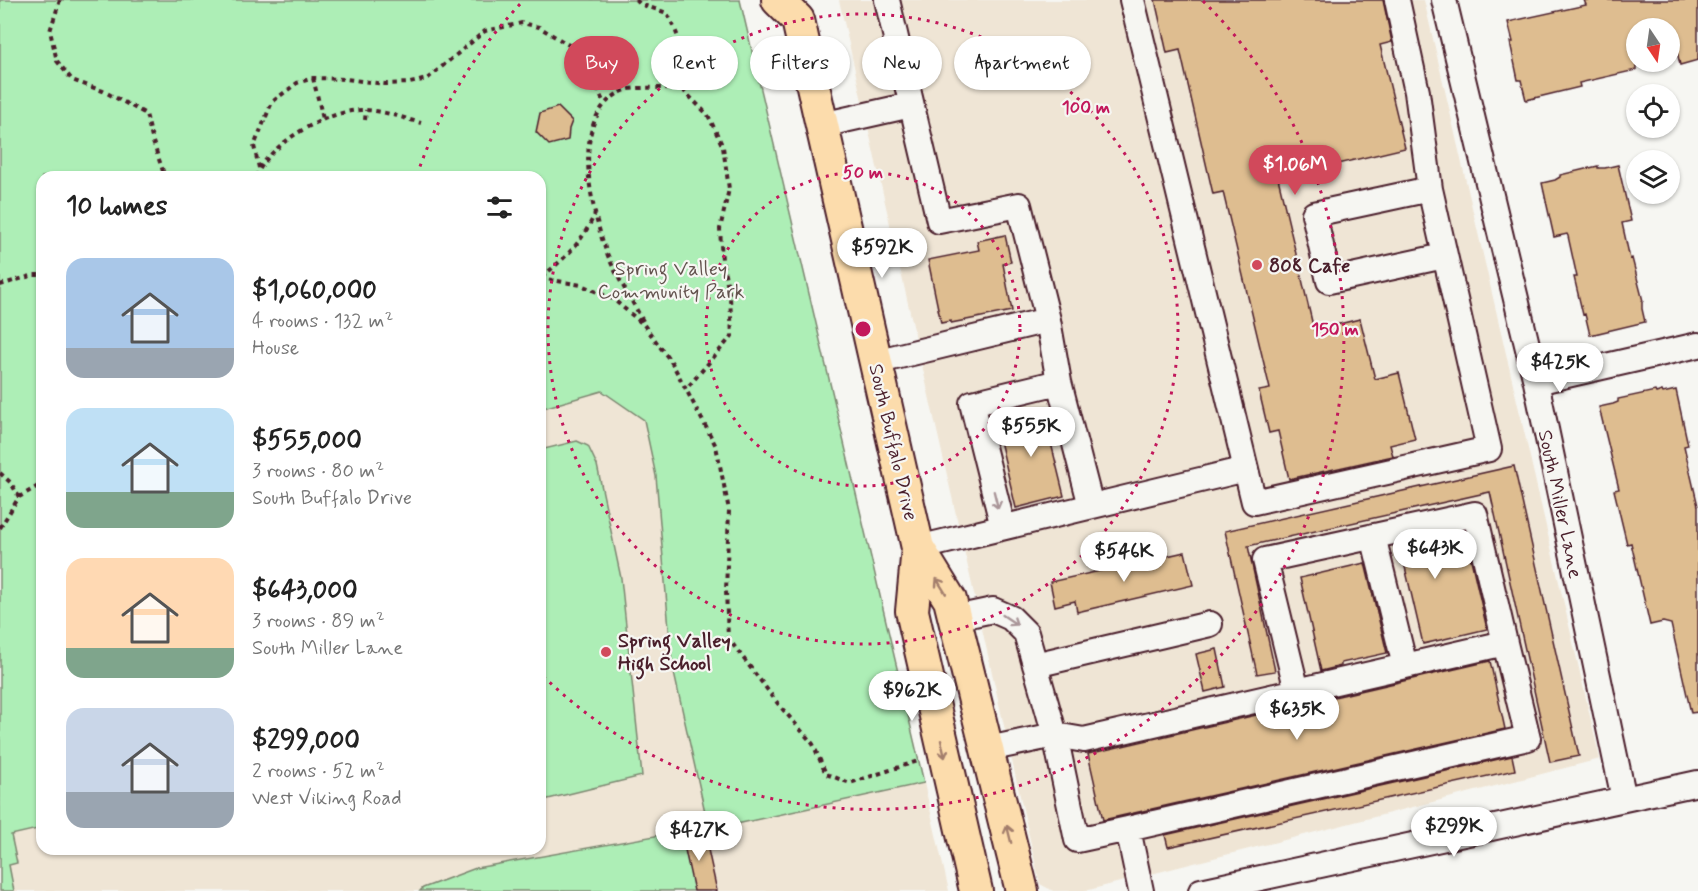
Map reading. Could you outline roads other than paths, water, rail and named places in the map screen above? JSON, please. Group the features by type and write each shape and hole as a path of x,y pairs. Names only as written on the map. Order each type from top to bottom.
{"main road":[{"name":"South Buffalo Drive","path":"794,7 918,548 912,612 976,891"},
{"name":"South Buffalo Drive","path":"918,548 950,600 1022,891"}],"street":[{"path":"887,0 939,221 1019,205 1048,320 1059,382 1090,506"},
{"path":"1132,0 1254,502 1489,449 1430,189 1417,92 1397,0"},
{"name":"South Miller Lane","path":"1444,0 1536,382 1624,799"},
{"path":"822,125 912,105"},
{"path":"1430,189 1314,214 1329,281 1444,256"},
{"path":"875,362 1048,320"},
{"path":"1536,382 1698,345"},
{"path":"1003,527 972,403 1059,382"},
{"path":"918,548 1246,470"},
{"path":"955,618 993,610 1011,618 1026,633 1055,735 1077,840 1528,738 1475,514 1265,560 1298,691"},
{"path":"1373,536 1405,666"},
{"path":"1035,665 1210,624"},
{"path":"988,750 1055,735 1084,740 1505,643"},
{"path":"1201,891 1698,783"},
{"path":"1128,829 1141,891"}],"place":[{"name":"808 Cafe","path":"1257,265"},
{"name":"Spring Valley High School","path":"606,652"}],"park label":[{"name":"Spring Valley Community Park","path":"671,280"}]}
